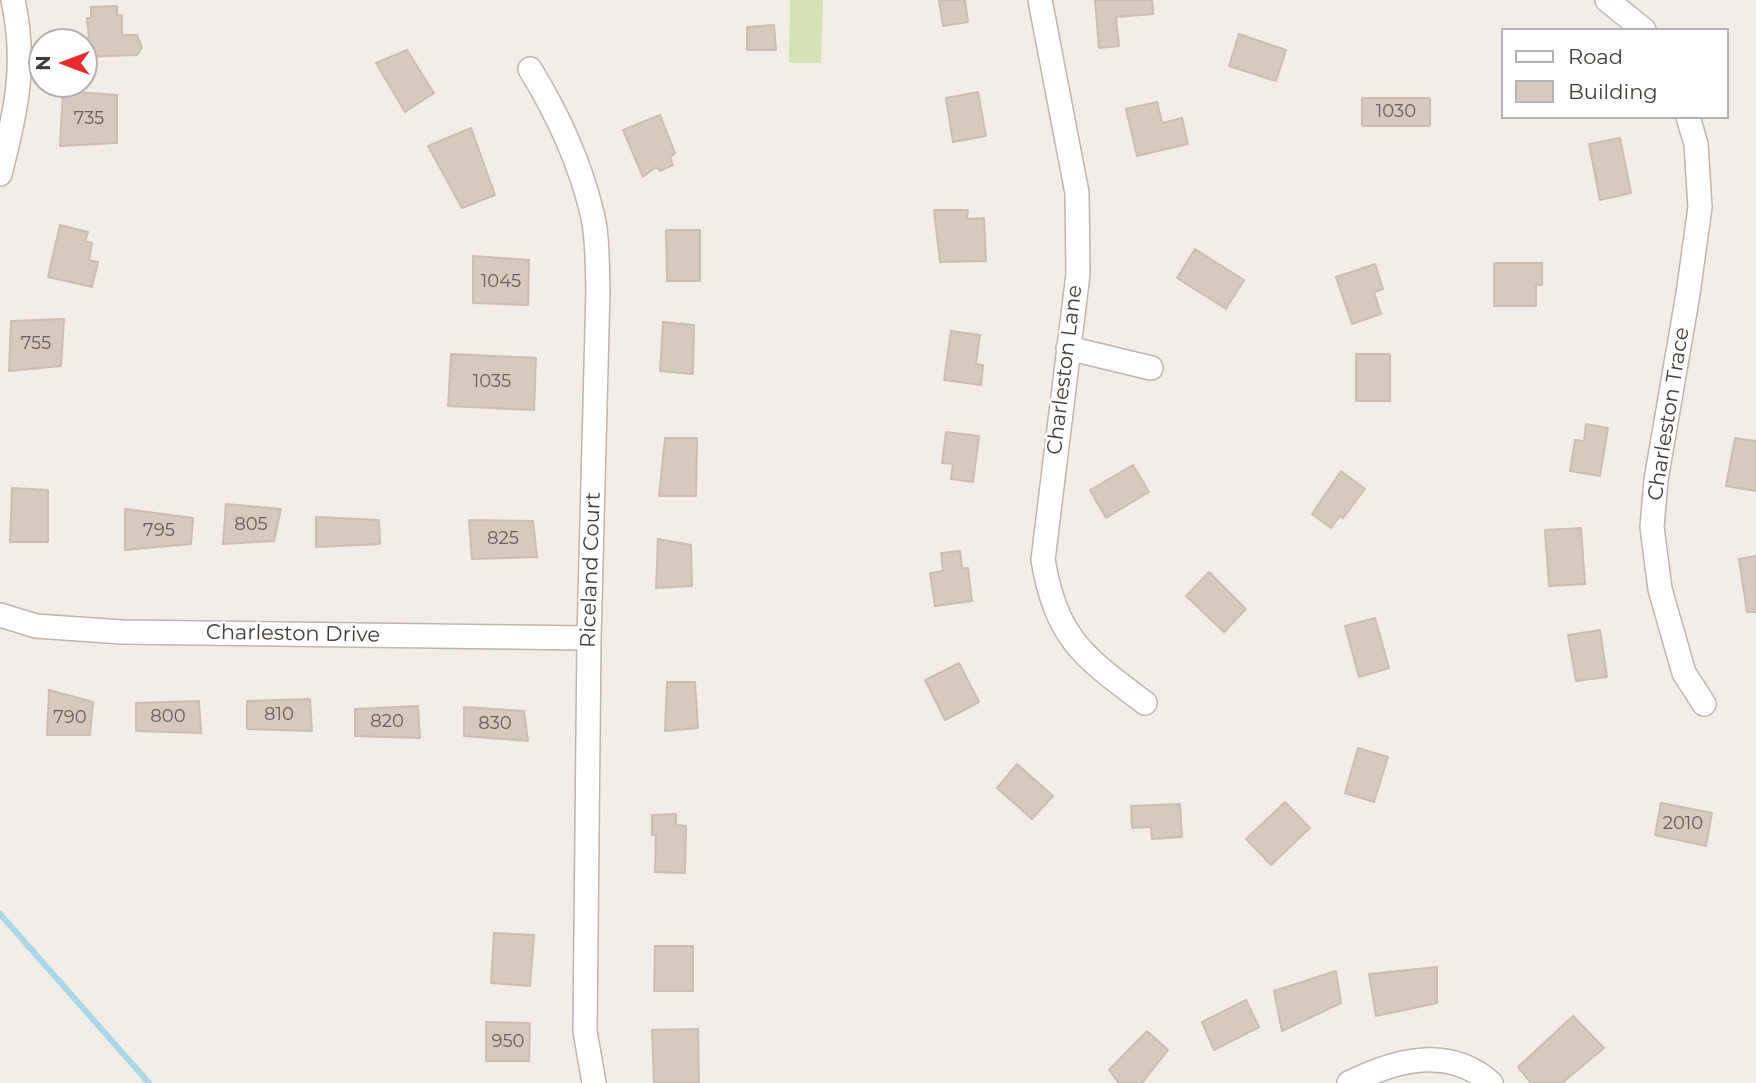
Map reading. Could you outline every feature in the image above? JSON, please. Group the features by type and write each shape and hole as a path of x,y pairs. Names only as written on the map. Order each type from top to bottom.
{"street":[{"path":"0,174 9,138 21,59 13,0"},
{"name":"Charleston Lane","path":"1040,0 1077,193 1078,274 1043,560 1048,588 1059,616 1078,648 1094,665 1146,703"},
{"path":"1607,0 1642,28"},
{"name":"Riceland Court","path":"530,69 552,106 579,174 592,214 596,242 597,390 589,638 585,1031 594,1083"},
{"name":"Charleston Trace","path":"1689,119 1696,144 1700,207 1689,292 1656,480 1652,527 1663,601 1684,673 1704,704"},
{"path":"1068,348 1151,368"},
{"name":"Charleston Drive","path":"0,615 36,626 122,632 589,638"},
{"path":"1349,1083 1394,1064 1441,1060 1463,1064 1491,1083"}],"green space":[{"path":"790,0 823,0 821,63 789,63"}],"building":[{"path":"939,0 965,0 968,22 943,26"},
{"path":"1095,0 1152,0 1153,14 1116,17 1119,46 1099,48"},
{"path":"117,6 117,15 122,15 122,35 137,35 142,48 137,55 98,56 98,28 88,28 87,18 91,18 91,7"},
{"path":"774,25 776,50 747,50 747,27"},
{"path":"1239,34 1286,50 1276,81 1229,66"},
{"path":"407,50 434,93 405,112 376,63"},
{"path":"978,92 986,136 953,142 946,98"},
{"path":"98,94 117,95 117,143 60,146 63,98 98,98"},
{"path":"1362,98 1430,98 1430,126 1362,126"},
{"path":"1157,102 1162,123 1182,118 1188,144 1137,156 1126,109"},
{"path":"660,115 675,153 670,157 673,165 660,171 656,167 643,177 623,130"},
{"path":"471,128 495,195 462,208 428,146"},
{"path":"1620,138 1631,193 1600,200 1589,144"},
{"path":"934,210 968,210 967,219 984,218 986,261 940,262"},
{"path":"60,225 88,232 85,241 92,243 89,260 98,262 92,287 48,277"},
{"path":"666,230 700,230 700,281 667,281"},
{"path":"1195,249 1244,280 1226,309 1177,278"},
{"path":"473,256 529,260 528,305 473,303"},
{"path":"1494,263 1542,263 1542,285 1536,285 1536,306 1494,306"},
{"path":"1375,264 1383,289 1374,292 1381,314 1352,324 1336,277"},
{"path":"64,319 61,366 9,371 11,321"},
{"path":"663,322 694,325 693,374 660,371"},
{"path":"951,331 980,335 976,364 983,365 981,385 944,380"},
{"path":"451,354 536,358 534,410 448,406"},
{"path":"1356,354 1390,354 1390,401 1356,401"},
{"path":"1586,424 1608,428 1600,476 1570,471 1575,440 1584,441"},
{"path":"946,432 979,436 973,482 951,479 953,464 942,463"},
{"path":"665,438 697,438 696,496 659,496"},
{"path":"1735,438 1756,441 1756,491 1726,486"},
{"path":"1133,465 1149,492 1106,518 1090,490"},
{"path":"1341,471 1365,489 1343,518 1340,516 1331,528 1312,514"},
{"path":"12,488 48,490 48,542 10,542"},
{"path":"226,504 281,509 274,541 223,544"},
{"path":"125,509 193,518 191,544 125,550"},
{"path":"316,517 379,520 380,544 316,547"},
{"path":"469,520 533,521 537,557 472,559"},
{"path":"1581,528 1585,584 1549,586 1545,530"},
{"path":"658,539 691,545 692,586 656,588"},
{"path":"960,551 962,568 968,568 972,601 935,606 930,573 943,571 941,553"},
{"path":"1756,556 1756,612 1747,612 1739,559"},
{"path":"1209,572 1246,609 1224,632 1186,596"},
{"path":"1375,618 1389,668 1359,677 1345,626"},
{"path":"1600,630 1607,677 1576,681 1568,635"},
{"path":"959,663 979,702 945,720 925,680"},
{"path":"667,682 695,682 698,728 665,731"},
{"path":"49,690 93,702 90,735 47,735"},
{"path":"310,699 312,731 247,729 247,701"},
{"path":"199,701 201,733 136,731 136,703"},
{"path":"418,706 420,738 355,736 355,709"},
{"path":"464,707 524,711 528,741 464,736"},
{"path":"1358,748 1388,757 1374,802 1345,793"},
{"path":"1017,764 1053,796 1032,819 997,788"},
{"path":"1285,802 1310,828 1271,865 1246,839"},
{"path":"1661,803 1712,813 1706,846 1655,835"},
{"path":"1180,804 1182,837 1152,839 1151,827 1132,828 1131,806"},
{"path":"676,814 676,825 686,826 685,873 655,872 656,835 652,835 652,815"},
{"path":"494,933 534,935 530,986 491,983"},
{"path":"655,946 693,946 693,991 654,991"},
{"path":"1437,967 1437,1003 1376,1016 1369,974"},
{"path":"1336,971 1341,1003 1282,1031 1274,991"},
{"path":"1246,1000 1259,1027 1214,1050 1202,1022"},
{"path":"1573,1016 1604,1048 1562,1083 1531,1083 1518,1067"},
{"path":"486,1022 530,1023 529,1061 486,1061"},
{"path":"698,1029 699,1083 654,1083 652,1030"},
{"path":"1147,1031 1168,1050 1142,1083 1119,1083 1109,1070"}],"waterway":[{"path":"0,914 149,1083"}]}
